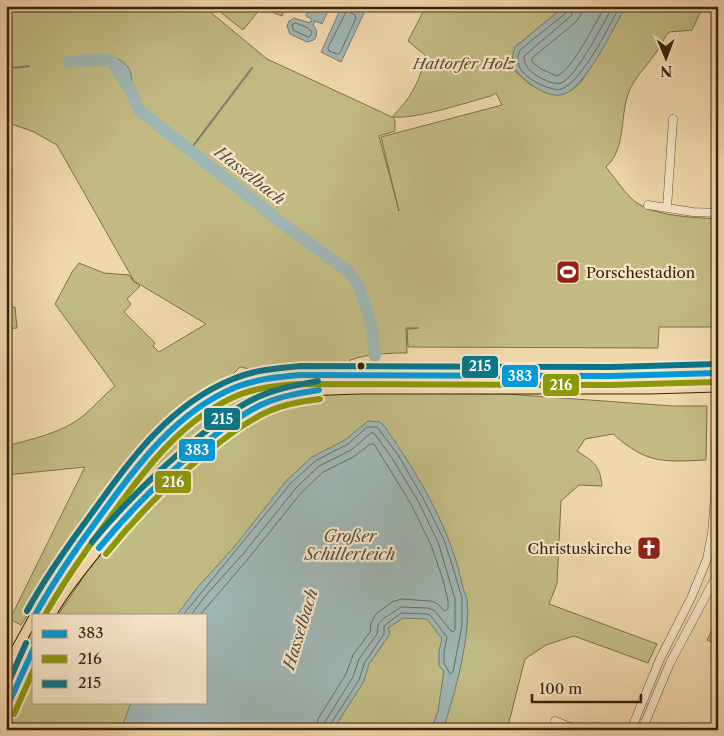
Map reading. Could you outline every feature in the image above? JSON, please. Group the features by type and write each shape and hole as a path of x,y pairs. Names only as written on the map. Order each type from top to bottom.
{"main road":[{"path":"35,614 64,566 130,474 176,424 200,406 231,388 253,381 300,375 611,376 718,373"},
{"path":"52,614 80,572 114,530 161,481 206,442 233,422 263,404 287,396 320,390 717,387"},
{"path":"8,664 32,620"},
{"path":"6,710 32,652"}],"street":[{"path":"668,208 673,119"},
{"path":"648,205 718,213"},
{"path":"631,730 660,659 691,598 715,535 718,373"},
{"path":"642,730 670,663 718,574"},
{"path":"555,721 577,730"}],"green space":[{"name":"Hattorfer Holz","path":"6,6 203,6 267,59 392,117 414,89 421,73 425,55 408,41 423,12 422,6 565,6 515,47 513,59 514,69 531,85 558,95 572,90 581,82 626,6 702,6 692,30 669,32 634,82 628,94 620,142 612,160 606,167 631,198 649,209 672,215 718,219 718,327 659,327 658,348 408,347 407,329 419,328 406,328 407,353 378,354 350,360 350,371 283,369 259,371 240,367 233,374 230,384 202,399 184,413 163,431 136,461 84,528 21,625 10,619 85,467 6,475 6,446 46,435 66,427 83,416 115,386 55,304 72,272 79,263 104,273 129,275 134,282 140,286 127,299 131,304 124,312 155,343 153,346 159,352 206,324 134,281 57,145 34,132 6,122","holes":["496,93 502,105 381,137 399,211 379,136 395,131 395,120 393,117 415,116 428,113"]},
{"path":"285,6 282,16 261,8 243,30 214,7"},
{"path":"15,307 17,328 6,329 6,308"},
{"path":"405,367 604,368 604,371 414,371"},
{"path":"696,368 696,370 623,371 614,369"},
{"path":"696,378 605,385 415,384 410,379"},
{"path":"301,379 387,379 388,382 352,381 303,387 261,400 236,415 158,478 111,527 76,570 48,614 41,614 86,540 125,487 142,466 179,428 207,405 218,399 241,390"},
{"path":"340,393 506,394 673,406 707,406 706,460 667,461 656,459 636,451 613,434 585,439 577,451 588,458 598,469 602,486 579,485 561,501 557,584 549,604 657,644 648,663 574,636 546,645 525,659 507,730 6,730 8,717 32,663 32,704 208,704 208,614 59,614 88,570 125,526 162,488 208,448 248,419 264,409 298,398"},
{"path":"718,619 718,645 707,640"},
{"path":"32,629 32,643 6,700 6,681"}],"water":[{"path":"310,6 330,6 322,24 315,21 313,25 316,32 314,40 307,42 290,34 287,26 289,21 294,18 310,23 312,19 306,16"},
{"path":"342,6 349,6 364,13 341,62 321,52"},
{"path":"565,6 626,6 589,71 570,91 556,95 540,90 523,78 515,68 513,56 515,47"},
{"path":"118,59 129,69 132,81 131,91 121,86 111,60"},
{"name":"Großer Schillerteich","path":"368,421 380,422 421,484 451,545 467,599 468,614 467,630 457,682 443,730 431,730 438,711 444,671 439,666 439,651 442,639 427,619 403,618 388,628 390,634 369,664 364,681 333,730 121,730 130,704 208,704 208,614 178,614 197,588 234,547 287,480 312,457 345,440"}],"waterway":[{"name":"Hasselbach","path":"69,62 111,60 131,91 139,110 286,226 349,272 358,285 364,301 372,328 375,356"},
{"name":"Hasselbach","path":"6,65 14,67 29,66"},
{"path":"190,150 252,68"}],"transit line":[{"name":"215","path":"27,611 75,536 121,473 153,436 190,403 210,390 249,373 300,366 611,367 718,364"},
{"name":"383","path":"36,614 81,542 112,499 158,443 194,411 214,398 244,384 300,375 611,376 718,373"},
{"name":"215","path":"92,542 130,499 186,447 229,414 273,391 318,381"},
{"name":"216","path":"46,614 82,557 120,504 164,449 200,417 219,404 241,394 270,387 300,384 611,385 718,382"},
{"name":"383","path":"99,548 137,505 165,478 228,425 270,401 319,390"},
{"name":"216","path":"106,554 171,484 234,432 254,418 269,411 294,403 320,399"},
{"name":"215","path":"6,688 26,643"},
{"name":"383","path":"6,709 32,652"},
{"name":"216","path":"14,714 32,674"}],"place":[{"name":"Porschestadion","path":"568,272"},
{"name":"Christuskirche","path":"649,548"}]}
